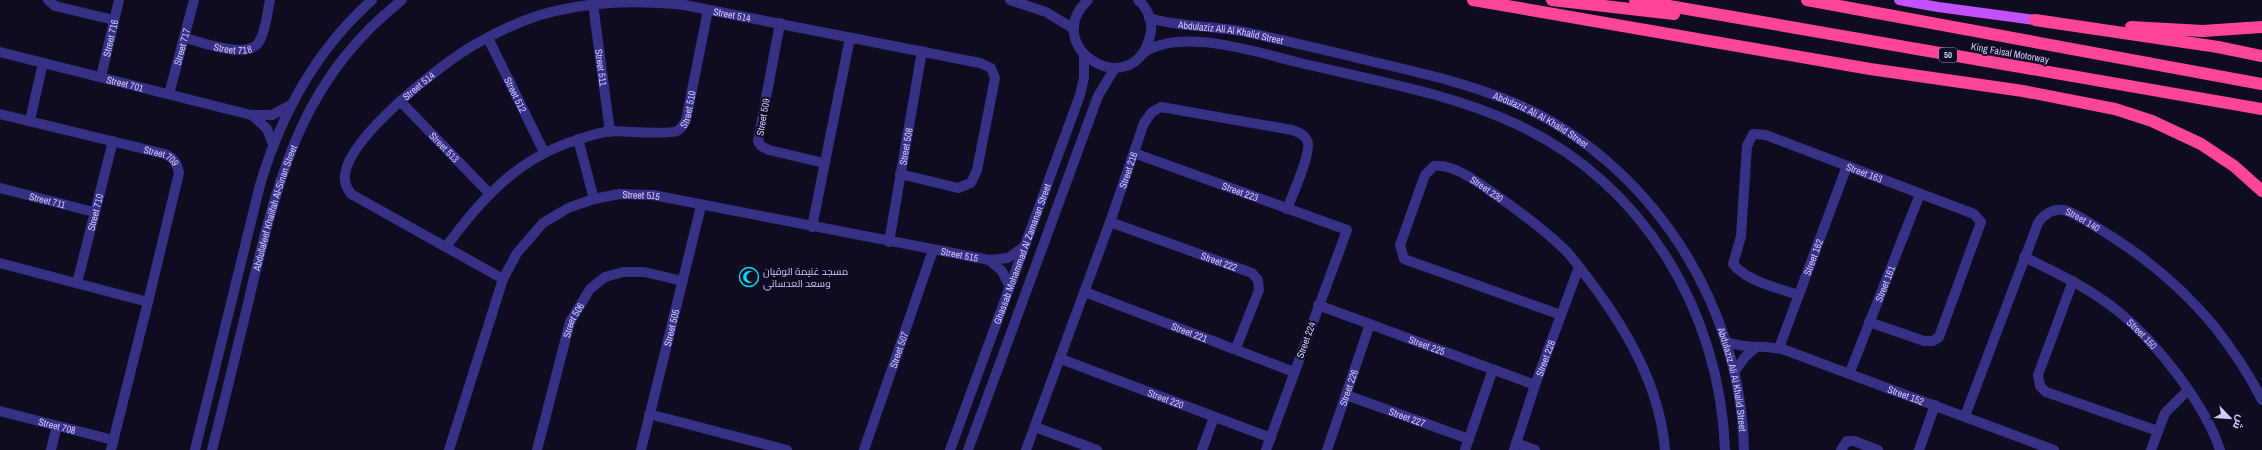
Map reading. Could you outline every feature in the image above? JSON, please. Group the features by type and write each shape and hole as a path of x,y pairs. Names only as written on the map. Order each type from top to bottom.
{"highway":[{"path":"1473,0 1870,69 2023,91 2116,108 2152,121 2201,144 2234,166 2262,191"},
{"path":"1552,0 1692,17 1731,17"},
{"name":"King Faisal Motorway","path":"1635,0 2262,109"},
{"name":"King Faisal Motorway","path":"1807,0 2262,84"},
{"path":"2035,20 2203,31 2262,27"},
{"path":"2035,20 2218,47 2262,56"}],"main road":[{"path":"1899,0 1938,8 2035,20"},
{"path":"1921,0 1938,8"}],"street":[{"path":"48,0 55,6 114,20"},
{"name":"Street 716","path":"101,77 119,0"},
{"name":"Street 717","path":"169,94 194,0"},
{"name":"Street 718","path":"185,38 238,51 248,50 260,41 270,0"},
{"name":"Abdullafeef Khalifah Al-Sinan Street","path":"195,450 260,185 273,144 290,105 322,55 345,27 372,0"},
{"name":"Abdullafeef Khalifah Al-Sinan Street","path":"212,450 274,200 294,142 316,97 340,62 367,32 402,0"},
{"name":"Street 514","path":"503,279 351,194 345,185 347,164 358,146 400,101 434,72 488,38 535,17 568,7 619,0 656,1 780,23 922,51 980,63 991,68 995,78 977,170 971,183 958,188 900,174"},
{"path":"1010,0 1046,12 1074,29"},
{"path":"1088,0 1078,12 1074,29 1075,40 1084,56 1098,65 1115,68"},
{"path":"1139,1 1149,18 1151,33 1148,44 1142,54"},
{"name":"Street 511","path":"593,4 610,132"},
{"name":"Street 510","path":"446,247 488,193 544,152 578,139 610,132 671,133 682,127 686,120 708,10"},
{"name":"Abdulaziz Ali Al Khalid Street","path":"1149,18 1174,24 1238,30 1432,76 1496,96 1546,119 1576,138 1605,161 1635,188 1665,222 1700,278 1725,342 1734,372 1742,421 1744,450"},
{"name":"Street 509","path":"780,23 758,141 761,146 768,150 824,163"},
{"name":"Street 512","path":"488,38 544,152"},
{"path":"812,227 850,38"},
{"name":"Abdulaziz Ali Al Khalid Street","path":"1115,68 1134,62 1142,54 1158,44 1172,42 1207,44 1254,52 1458,102 1520,126 1567,153 1609,187 1636,214 1659,244 1682,282 1703,330 1715,369 1722,409 1726,450"},
{"name":"Street 508","path":"889,242 922,51"},
{"name":"Street 701","path":"0,52 251,115 272,115 290,105"},
{"name":"Ghassab Mohammad Al Zamanan Street","path":"950,450 1080,95 1084,78 1084,56"},
{"path":"30,120 43,63"},
{"name":"Ghassab Mohammad Al Zamanan Street","path":"968,450 1098,96 1115,68"},
{"name":"Street 513","path":"400,101 488,193"},
{"name":"Street 216","path":"1026,450 1061,359 1144,123 1152,112 1161,107 1292,130 1303,134 1309,141 1308,153 1287,209"},
{"name":"Street 709","path":"0,114 30,120 164,154 172,158 178,164 180,173 112,445"},
{"name":"Street 701","path":"251,115 264,125 273,144"},
{"name":"Street 163","path":"1799,295 1748,276 1738,270 1733,264 1741,236 1747,146 1753,134 1766,135 1974,214 1981,222 1939,337 1933,341 1924,341 1869,322"},
{"path":"578,139 594,199"},
{"name":"Street 710","path":"77,283 112,141"},
{"name":"Street 223","path":"1134,153 1347,230"},
{"name":"Street 230","path":"1561,315 1404,259 1400,244 1425,175 1434,166 1441,165 1449,167 1487,189 1529,218 1564,249 1579,267 1612,310 1643,365 1664,431 1665,450"},
{"name":"Street 162","path":"1779,348 1848,166"},
{"name":"Street 711","path":"0,188 94,212"},
{"name":"Street 515","path":"449,450 503,279 517,253 543,223 568,208 594,199 619,194 653,195 701,206 989,260 1008,258 1024,246"},
{"name":"Street 161","path":"1850,372 1920,194"},
{"name":"Street 505","path":"641,450 701,206"},
{"name":"Street 140","path":"1965,416 2038,223 2044,215 2054,211 2069,212 2108,234 2157,269 2200,311 2238,358 2262,400"},
{"name":"Street 222","path":"1110,222 1252,273 1258,280 1259,290 1236,348"},
{"name":"Street 224","path":"1266,450 1318,305 1347,230"},
{"name":"Street 507","path":"864,450 933,250"},
{"name":"Street 150","path":"2024,258 2073,281 2119,311 2160,353 2188,390 2217,440 2220,450"},
{"name":"Street 515","path":"989,260 1002,271 1010,287"},
{"path":"0,263 148,302"},
{"name":"Street 228","path":"1515,446 1535,385 1579,267"},
{"name":"Street 506","path":"537,450 570,322 590,289 605,277 624,272 644,272 682,281"},
{"path":"2073,281 2038,375 2040,386 2046,392 2158,431"},
{"name":"Street 221","path":"1085,292 1236,348 1294,372"},
{"name":"Street 225","path":"1318,305 1535,385"},
{"name":"Street 226","path":"1327,450 1370,324"},
{"name":"Street 152","path":"1725,342 1740,347 1779,348 1850,372 2054,450"},
{"path":"1734,372 1745,357 1755,348"},
{"name":"Street 220","path":"1061,359 1271,438"},
{"path":"1465,450 1493,369"},
{"path":"202,450 212,404 212,382"},
{"path":"2151,450 2165,413 2188,390"},
{"name":"Street 227","path":"1346,395 1469,439"},
{"path":"1919,450 1935,405"},
{"name":"Street 708","path":"0,411 57,426 112,445"},
{"path":"650,414 786,450"},
{"path":"1202,450 1214,417"},
{"path":"51,450 57,426"},
{"path":"1035,427 1097,450"},
{"path":"1841,450 1847,441 1854,441 1878,450"},
{"path":"1515,446 1535,450"}],"place":[{"name":"مسجد غنيمة الوقيان وسعد العدساني","path":"749,277"}]}
